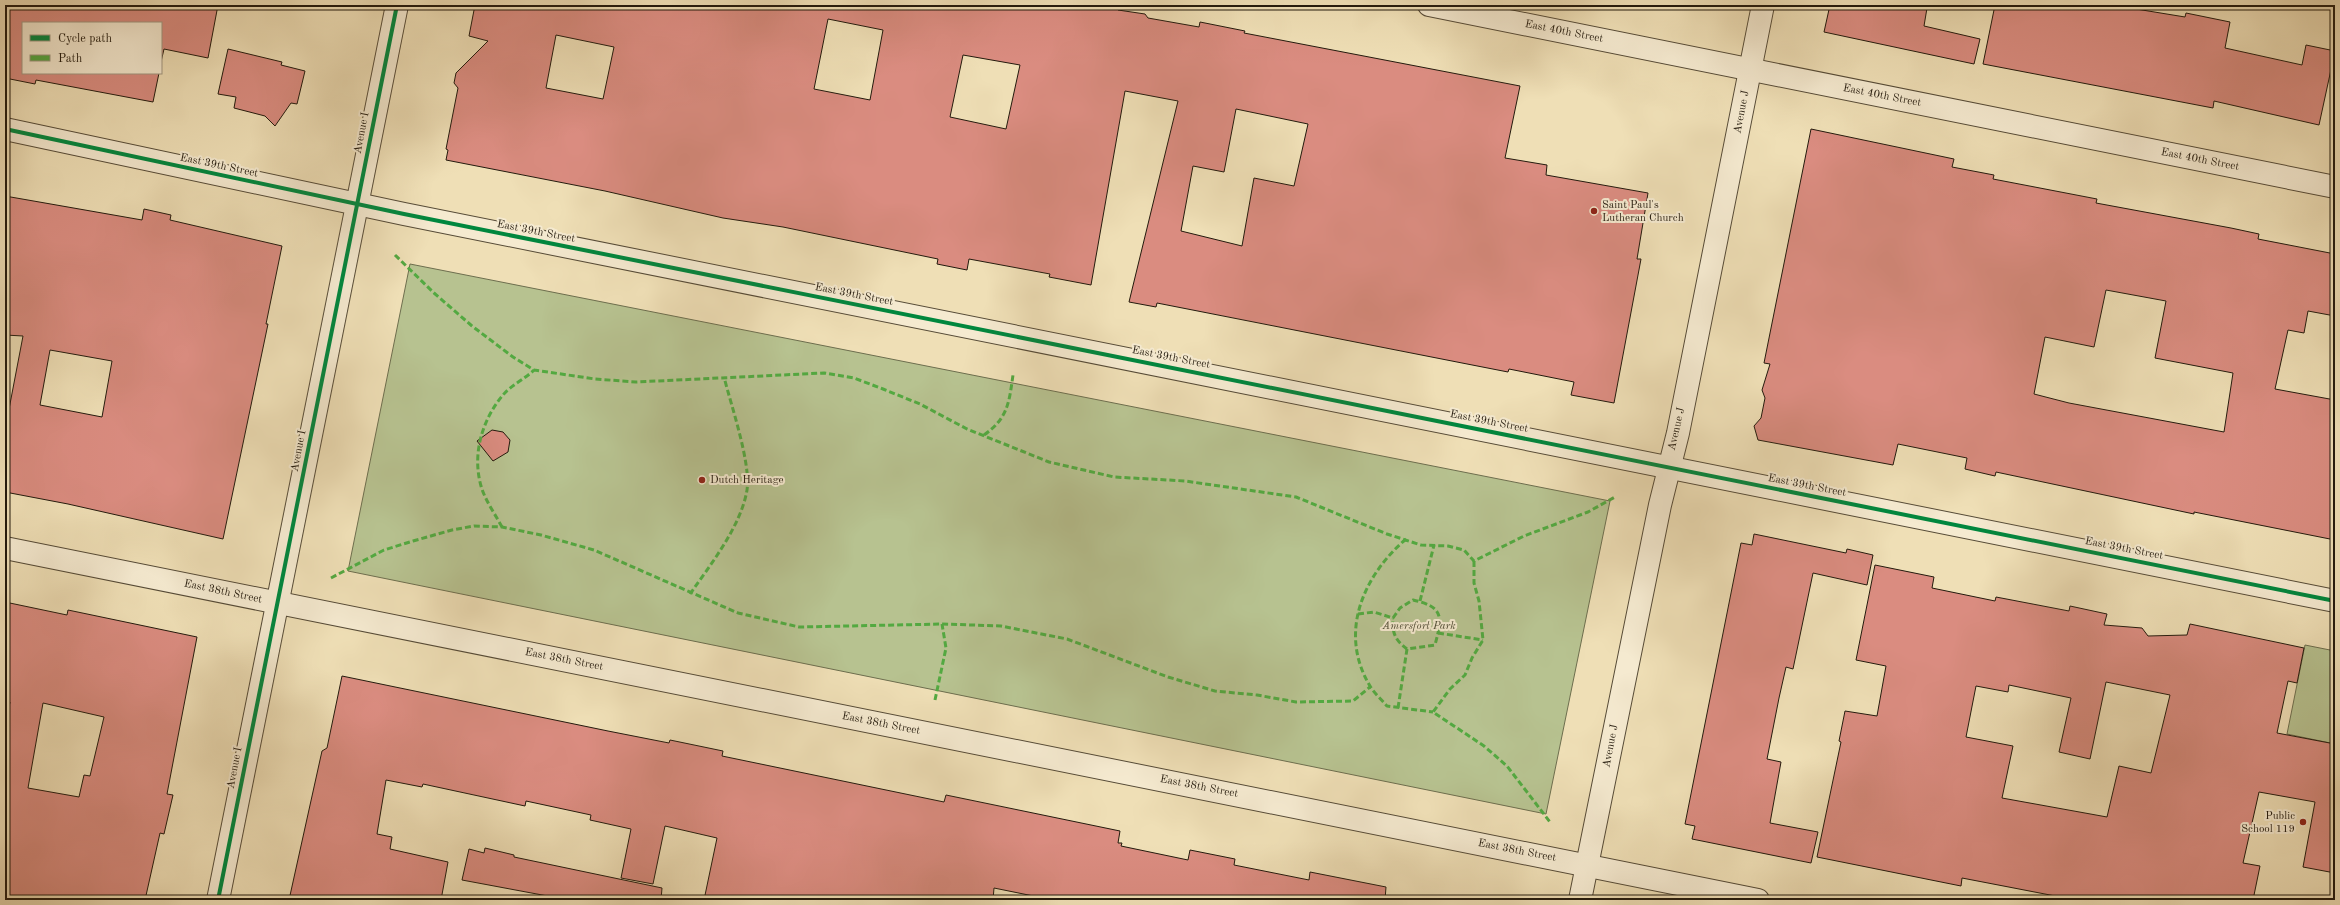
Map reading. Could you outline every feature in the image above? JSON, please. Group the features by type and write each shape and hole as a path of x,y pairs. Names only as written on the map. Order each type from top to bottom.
{"street":[{"name":"Avenue I","path":"218,900 397,5"},
{"name":"East 40th Street","path":"1429,5 2335,187"},
{"name":"Avenue J","path":"1580,900 1668,467 1678,433 1763,5"},
{"name":"East 39th Street","path":"5,129 357,205 2335,601"},
{"name":"East 38th Street","path":"5,548 1758,900"}],"green space":[{"name":"Amersfort Park","path":"410,264 1610,501 1546,814 348,571"},
{"path":"2305,645 2335,651 2335,744 2287,734"}],"building":[{"path":"5,5 218,5 208,58 164,49 162,58 162,22 22,22 22,74 159,74 153,102 36,80 35,84 5,78"},
{"path":"475,5 1119,5 1118,10 1145,14 1148,18 1199,27 1200,22 1245,31 1244,33 1520,86 1505,158 1547,165 1546,175 1648,193 1637,259 1641,259 1614,403 1571,395 1574,382 1509,369 1508,372 1157,303 1156,307 1129,302 1178,101 1125,91 1091,285 1049,277 1050,274 969,259 967,270 937,264 938,259 783,227 723,218 605,191 446,160 448,150 446,149 458,88 454,83 456,73 488,41 469,36","holes":["828,19 883,30 870,100 814,89","556,35 614,47 603,99 546,88","963,55 1020,65 1006,129 950,117","1236,109 1308,124 1294,186 1254,178 1242,246 1181,231 1193,166 1224,172"]},
{"path":"1830,5 1911,5 1927,8 1924,26 1980,39 1974,64 1824,32"},
{"path":"1995,5 2131,5 2130,8 2185,17 2186,13 2230,22 2225,48 2302,65 2306,45 2335,51 2319,125 2214,101 2213,108 1983,64"},
{"path":"228,49 282,62 281,65 305,71 297,104 291,103 275,126 265,116 234,108 236,97 218,94"},
{"path":"1811,129 1954,159 1952,167 1994,175 1993,179 2097,199 2096,203 2259,234 2258,239 2335,254 2335,316 2308,311 2304,333 2288,330 2275,389 2335,400 2335,540 2194,512 2194,514 1996,472 1995,476 1965,469 1967,458 1898,444 1893,465 1758,440 1754,426 1761,418 1765,398 1762,390 1770,364 1764,363","holes":["2106,290 2166,301 2155,358 2233,373 2224,432 2069,403 2034,394 2045,337 2094,347"]},
{"path":"5,196 142,220 144,209 171,215 170,220 282,246 266,324 268,324 223,539 68,504 5,492 5,430 23,336 5,335","holes":["50,350 112,361 102,417 40,405"]},
{"path":"492,430 503,432 510,440 508,452 493,461 477,441"},
{"path":"1754,534 1846,553 1847,549 1873,555 1867,585 1813,573 1793,669 1786,667 1779,698 1767,759 1781,762 1770,823 1818,832 1811,863 1692,839 1695,826 1685,824 1741,543 1752,545"},
{"path":"1875,565 1934,577 1932,588 1995,601 1996,597 2069,611 2070,606 2107,614 2104,625 2142,628 2148,636 2187,635 2190,624 2304,648 2297,683 2288,681 2277,733 2335,744 2335,873 2303,867 2315,802 2259,792 2243,863 2260,866 2253,900 2076,900 1962,878 1961,886 1817,857 1841,742 1839,741 1845,711 1877,716 1886,666 1856,660","holes":["2106,682 2170,695 2151,773 2119,766 2107,817 2002,798 2013,746 1966,737 1976,686 2008,692 2009,685 2071,698 2059,752 2090,759"]},
{"path":"5,602 67,615 68,610 197,637 167,794 173,795 164,834 160,833 145,900 5,900 5,728 10,702 5,701","holes":["43,703 104,717 90,776 84,775 79,797 28,788"]},
{"path":"342,676 608,731 669,743 670,740 723,751 722,756 944,802 946,795 1120,831 1118,843 1122,843 1121,846 1188,860 1190,850 1235,859 1234,865 1309,880 1310,872 1386,887 1385,900 1053,900 994,888 993,900 704,900 717,838 665,826 653,884 621,878 631,829 590,820 591,815 526,801 525,806 423,784 422,787 386,780 377,834 392,837 390,849 448,862 441,900 289,900 322,751 327,748"},
{"path":"485,848 514,855 514,857 662,888 661,900 569,900 462,880 469,849 484,853"}],"marked path":[{"path":"395,255 434,293 472,326 513,357 534,370 595,379 636,382 824,373 854,378 920,404 967,429 1049,462 1114,477 1185,481 1296,497 1387,534 1421,545 1448,546 1464,550 1474,561 1524,536 1588,512 1615,497"},
{"path":"502,527 481,486 478,474 478,450 484,426 489,415 503,395 534,370"},
{"path":"984,435 992,429 1003,416 1010,394 1013,375"},
{"path":"690,594 732,531 744,504 747,490 746,465 743,450 724,377"},
{"path":"331,578 384,550 413,541 452,530 474,526 502,527 541,535 594,550 738,613 799,627 942,624 1001,626 1067,639 1168,677 1215,691 1257,695 1296,702 1353,701 1370,687"},
{"path":"1406,539 1378,570 1367,588 1360,606 1356,626 1356,646 1361,666 1370,686 1387,706 1433,712"},
{"path":"1420,601 1434,545"},
{"path":"1474,561 1474,583 1479,601 1483,640 1472,658 1465,675 1450,689 1433,712 1484,746 1507,766 1550,822"},
{"path":"1358,614 1374,612 1393,618 1400,608 1413,600 1431,606 1436,610 1440,621 1435,645 1407,649 1395,636 1393,618"},
{"path":"935,700 946,648 942,624"},
{"path":"1438,633 1483,640"},
{"path":"1398,708 1407,649"}],"cycle path":[{"path":"218,900 397,5"},
{"path":"5,129 404,214 2335,601"}],"place":[{"name":"Saint Paul's Lutheran Church","path":"1594,211"},
{"name":"Dutch Heritage","path":"702,480"},
{"name":"Public School 119","path":"2303,822"}]}
